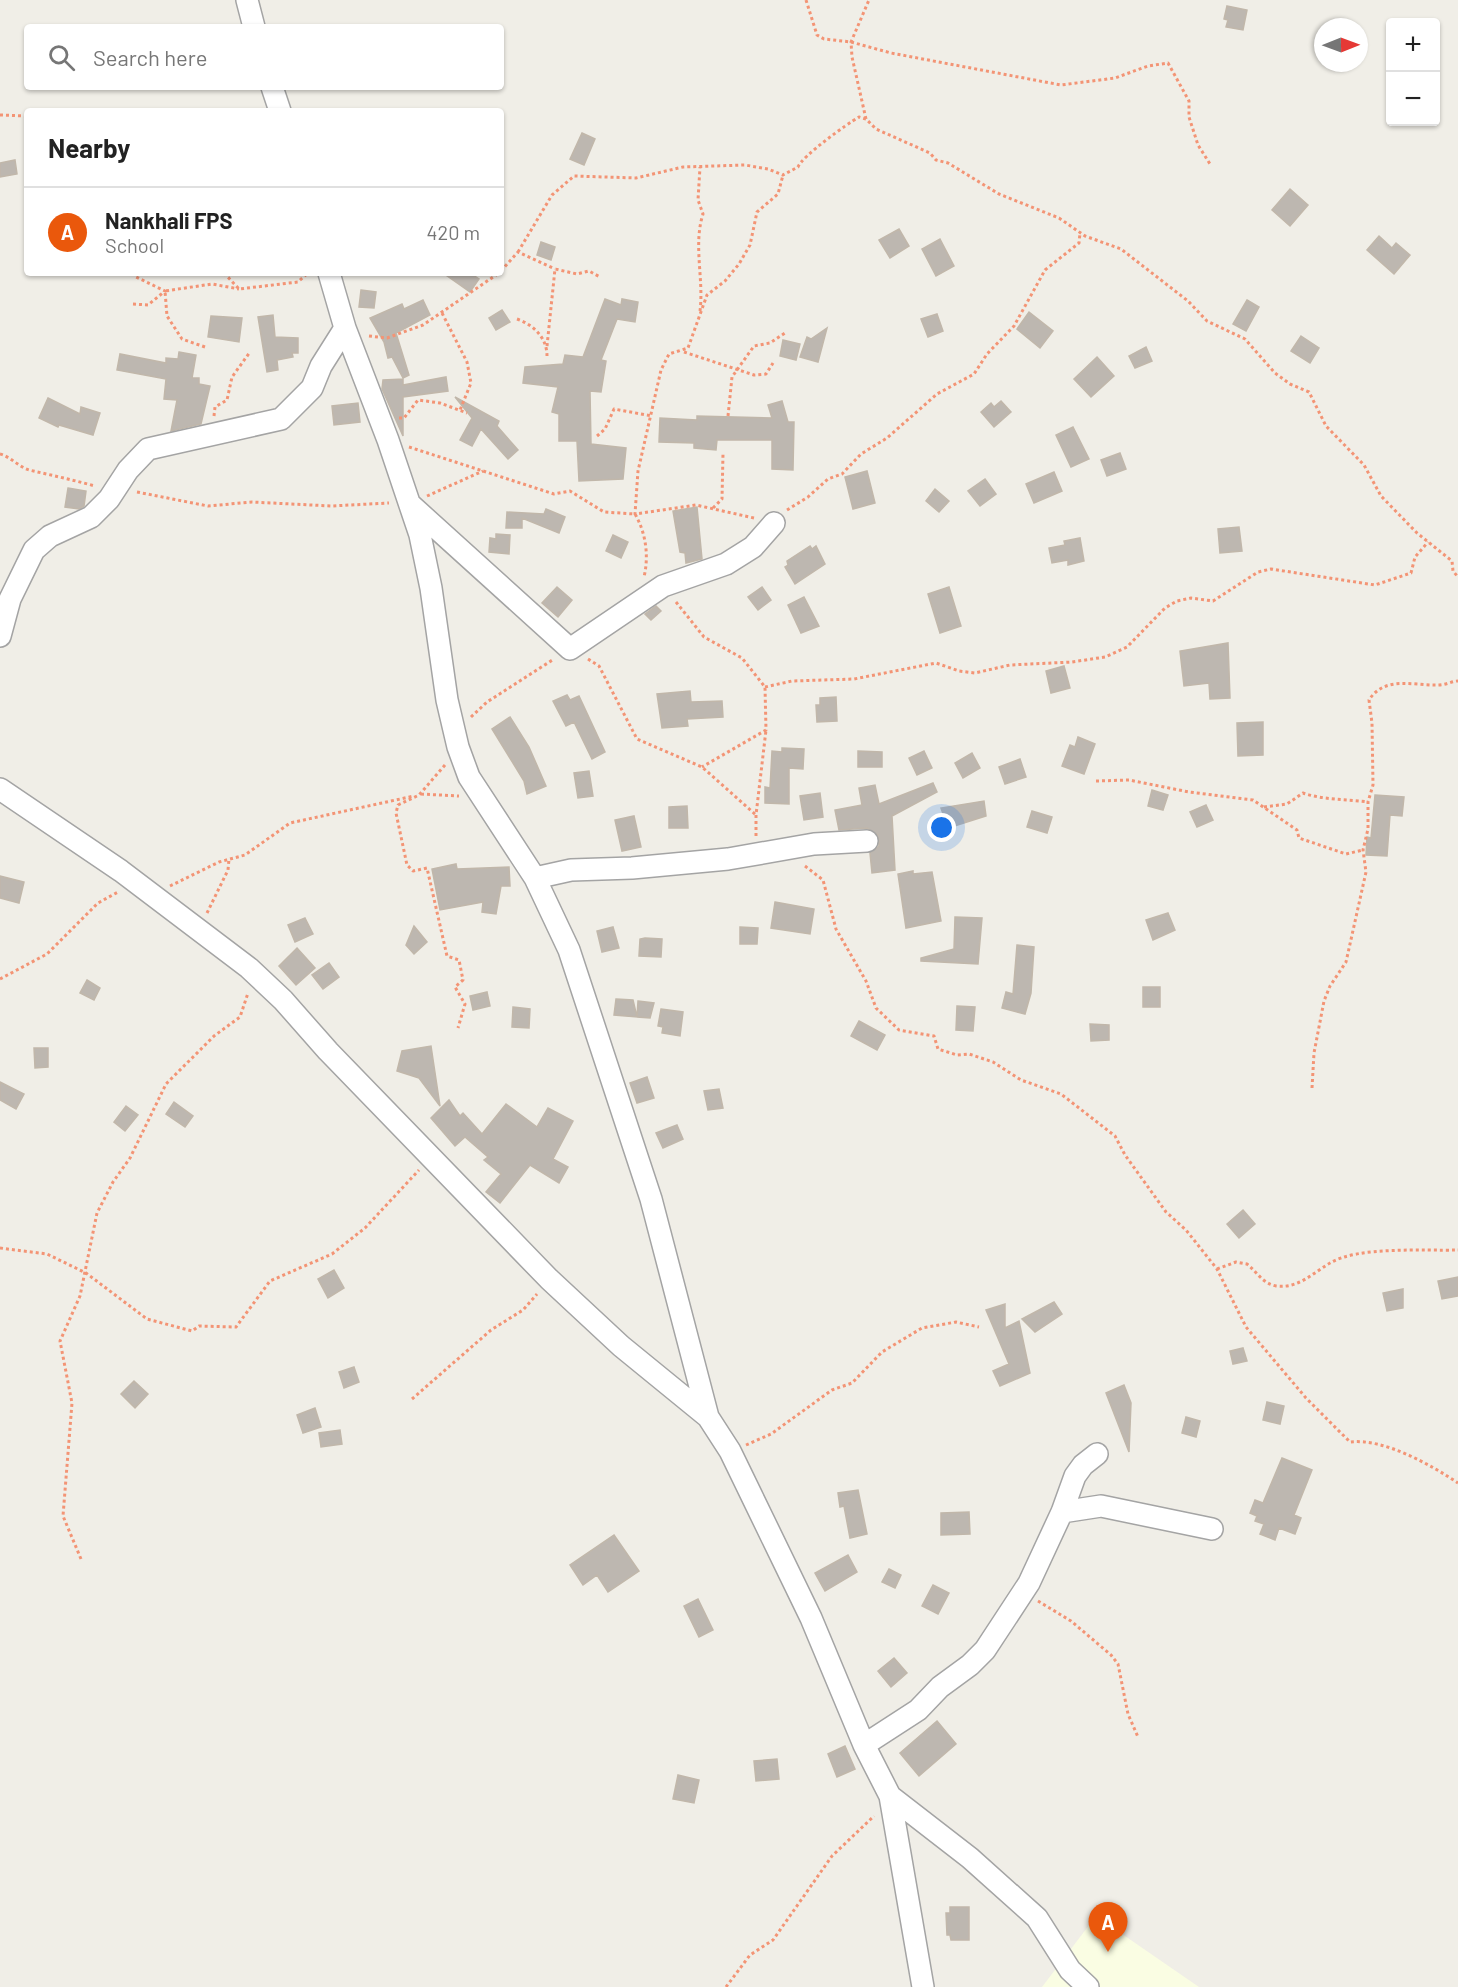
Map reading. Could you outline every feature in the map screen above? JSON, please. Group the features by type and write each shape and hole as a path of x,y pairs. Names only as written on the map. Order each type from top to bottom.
{"street":[{"path":"247,0 253,24"},
{"path":"273,90 279,108"},
{"path":"330,276 345,328 388,440 420,535 431,588 447,700 469,777 535,878 569,950 651,1199 708,1418 729,1451 811,1618 864,1745 890,1796 923,1987"},
{"path":"0,636 10,599 34,550 50,536 91,517 114,491 128,470 148,449 281,419 312,388 321,366 345,328"},
{"path":"410,503 570,648 663,586 726,564 753,547 774,524"},
{"path":"0,789 147,890 249,968 283,1000 430,1158 549,1279 621,1346 708,1418"},
{"path":"535,878 571,870 632,868 757,854 814,844 867,841"},
{"path":"864,1745 918,1710 940,1687 970,1665 997,1633 1024,1592 1062,1512 1075,1476 1083,1465 1097,1454"},
{"path":"1062,1512 1101,1506 1212,1529"},
{"path":"890,1796 969,1858 1037,1918 1070,1970 1088,1987"}],"path":[{"path":"806,0 817,35 824,39 851,42 891,53 1061,85 1115,78 1168,63 1189,101 1189,117 1195,136 1210,164"},
{"path":"866,119 852,57 851,42 869,0"},
{"path":"0,115 24,116"},
{"path":"643,579 648,561 643,527 635,514 638,471 662,370 669,354 688,348 707,295 725,281 739,264 750,245 757,212 778,194 783,176 798,167 801,160 819,149 834,133 859,117 866,119 876,129 930,153 936,160 948,163 999,194 1059,218 1080,233 1121,249 1188,301 1207,321 1245,339 1275,373 1290,384 1309,392 1326,426 1364,465 1381,496 1428,542 1452,561 1453,571 1458,577"},
{"path":"504,268 518,252 552,195 574,176 636,178 682,167 745,165 768,169 783,176"},
{"path":"699,318 703,288 699,236 704,214 698,200 700,167"},
{"path":"388,440 554,494 570,491 603,512 635,514 696,505 774,524 791,505 808,497 828,479 842,474 861,454 887,438 929,400 974,374 987,354 1014,326 1045,270 1079,243 1080,233"},
{"path":"518,252 555,269 577,274 589,271 600,277"},
{"path":"547,356 555,269"},
{"path":"134,276 165,291"},
{"path":"227,276 239,289"},
{"path":"133,304 148,305 165,291 212,284 239,289 298,282 305,276"},
{"path":"345,328 365,336 387,338 423,325 494,276"},
{"path":"165,291 168,316 182,339 205,347"},
{"path":"441,313 467,362 471,383 459,410"},
{"path":"517,319 529,323 547,346"},
{"path":"728,416 732,377 737,369 754,346 770,343 785,333"},
{"path":"682,351 754,375 766,374 773,363"},
{"path":"213,433 215,407 227,400 232,377 250,352"},
{"path":"377,416 404,418 418,400 467,413"},
{"path":"597,436 605,429 614,409 652,417"},
{"path":"0,454 9,457 28,470 42,471 114,491 140,492 208,506 252,502 320,506 410,503 483,471"},
{"path":"713,508 722,499 723,454"},
{"path":"765,687 792,681 854,679 936,663 959,671 975,673 1010,665 1072,662 1105,657 1127,647 1158,614 1177,601 1191,598 1213,601 1258,572 1271,569 1375,585 1411,573 1415,556 1428,542"},
{"path":"663,586 704,638 742,658 765,687 766,730 756,815 757,854"},
{"path":"458,1028 465,1004 455,987 463,980 459,960 447,956 427,868 413,871 407,865 396,813 398,805 419,795 443,767 472,716 487,702 570,648 599,666 636,739 702,766 756,815"},
{"path":"1312,1088 1314,1053 1324,1001 1330,986 1346,963 1366,872 1363,850 1368,829 1368,802 1373,785 1372,723 1369,700 1375,691 1394,683 1441,685 1458,681"},
{"path":"702,766 766,730"},
{"path":"1096,781 1129,780 1189,792 1253,800 1297,830 1299,838 1346,854 1363,850"},
{"path":"1264,807 1287,804 1303,793 1320,799 1330,796 1368,802"},
{"path":"0,979 47,954 98,903 114,894 147,890 245,855 290,823 419,795 482,796"},
{"path":"783,849 823,880 836,929 866,981 876,1008 885,1020 899,1030 934,1036 938,1049 957,1055 969,1054 993,1062 1020,1080 1061,1094 1115,1136 1125,1155 1166,1212 1185,1230 1217,1269 1246,1327 1306,1398 1350,1442 1361,1441 1404,1453 1425,1461 1458,1483"},
{"path":"202,931 209,907 228,870 229,859"},
{"path":"81,1559 63,1516 72,1403 60,1341 80,1296 97,1213 113,1182 130,1158 166,1084 198,1051 240,1017 249,992 249,968"},
{"path":"0,1248 47,1254 86,1273 147,1319 192,1331 199,1326 236,1327 270,1281 332,1254 365,1228 430,1158"},
{"path":"1217,1269 1236,1262 1247,1264 1261,1280 1276,1286 1293,1285 1317,1274 1330,1263 1366,1253 1394,1250 1458,1250"},
{"path":"412,1399 491,1330 523,1310 549,1279"},
{"path":"729,1451 771,1434 813,1401 852,1383 882,1352 922,1328 956,1322 979,1327"},
{"path":"1024,1592 1071,1621 1111,1655 1118,1664 1128,1714 1138,1737"},
{"path":"726,1987 750,1955 773,1940 832,1856 866,1826 890,1796"}],"shaded area":[{"path":"1096,1916 1199,1987 1042,1987"}],"building":[{"path":"1227,6 1247,10 1243,30 1226,27 1228,20 1224,19"},
{"path":"582,133 595,139 584,165 570,159"},
{"path":"15,160 17,174 0,177 0,163"},
{"path":"1290,189 1308,205 1290,226 1272,210"},
{"path":"899,229 909,246 890,258 879,240"},
{"path":"1379,236 1392,248 1396,243 1410,255 1394,274 1367,250"},
{"path":"940,239 954,266 936,276 922,249"},
{"path":"541,242 555,247 551,260 537,255"},
{"path":"447,276 474,276 479,279 470,292"},
{"path":"361,290 376,292 374,308 359,307"},
{"path":"605,299 621,305 622,299 638,302 635,322 617,319 601,360 606,361 601,392 590,391 591,444 626,448 623,479 579,481 577,441 559,441 559,414 552,412 558,387 523,383 525,367 563,364 565,355 583,357"},
{"path":"423,300 430,315 396,333 409,375 403,378 392,357 388,358 384,342 370,318 402,304 404,309"},
{"path":"1247,300 1259,307 1246,331 1233,324"},
{"path":"502,310 510,322 496,330 489,318"},
{"path":"1029,312 1053,331 1040,348 1017,329"},
{"path":"937,314 943,331 928,337 921,319"},
{"path":"273,315 275,337 298,338 298,353 292,353 293,357 277,360 278,370 267,372 258,317"},
{"path":"211,316 242,318 239,342 208,337"},
{"path":"827,328 818,362 800,357 807,337 811,339"},
{"path":"1301,336 1319,348 1310,363 1291,351"},
{"path":"783,340 800,344 796,360 780,356"},
{"path":"1146,347 1152,361 1135,368 1129,356"},
{"path":"179,352 196,355 192,378 199,378 199,384 210,386 201,424 171,431 177,400 164,399 166,379 117,370 120,354 166,363 166,358 178,359"},
{"path":"1097,357 1114,376 1091,397 1074,379"},
{"path":"446,377 448,391 403,397 403,436 382,389 383,380 403,379 403,385"},
{"path":"455,397 499,421 497,426 518,450 508,459 481,429 472,446 460,440 472,418"},
{"path":"48,398 80,414 81,407 100,413 93,435 59,425 58,427 39,418"},
{"path":"782,401 788,422 794,422 793,470 772,469 772,440 717,440 716,450 694,448 694,443 659,442 660,418 697,420 697,416 772,418 768,405"},
{"path":"1001,401 1011,412 994,427 981,412 991,403 994,407"},
{"path":"358,403 360,422 334,425 332,406"},
{"path":"1073,427 1089,459 1071,467 1056,435"},
{"path":"1120,453 1126,469 1107,476 1101,460"},
{"path":"867,471 875,503 853,509 845,477"},
{"path":"1054,472 1062,491 1034,503 1026,484"},
{"path":"985,479 996,494 980,506 968,491"},
{"path":"68,488 86,491 84,506 79,509 65,507"},
{"path":"935,489 949,501 939,512 926,501"},
{"path":"697,507 702,559 686,563 685,553 680,552 673,511"},
{"path":"546,509 565,517 559,533 522,518 522,528 506,528 507,512 544,514"},
{"path":"1239,527 1242,551 1220,553 1218,529"},
{"path":"496,534 510,535 509,554 489,552 490,538 496,539"},
{"path":"613,535 628,542 621,558 606,551"},
{"path":"1080,538 1084,561 1068,565 1068,560 1052,563 1049,548 1065,545 1064,541"},
{"path":"810,546 812,549 816,546 825,564 795,584 785,567 788,565 787,561"},
{"path":"557,587 572,600 558,617 542,603"},
{"path":"762,587 771,600 758,610 748,597"},
{"path":"949,587 961,626 940,633 928,594"},
{"path":"804,597 819,626 801,633 788,605"},
{"path":"656,606 661,611 651,620 645,614"},
{"path":"1228,643 1230,698 1210,699 1209,683 1184,686 1180,651"},
{"path":"1064,666 1070,688 1051,693 1046,671"},
{"path":"690,691 691,702 722,701 723,717 687,719 688,726 662,728 657,694"},
{"path":"567,695 570,700 579,696 605,752 592,759 574,722 566,726 553,701"},
{"path":"836,697 837,721 817,722 816,705 820,705 820,698"},
{"path":"510,717 529,747 546,786 527,794 524,781 492,729"},
{"path":"1263,722 1263,755 1238,756 1237,723"},
{"path":"1078,737 1095,744 1084,774 1062,766 1070,745 1075,747"},
{"path":"782,748 804,749 803,769 789,768 789,804 765,803 765,787 770,788 772,751 782,752"},
{"path":"858,751 882,752 882,767 858,767"},
{"path":"924,751 932,768 917,775 909,758"},
{"path":"972,753 980,768 963,778 955,763"},
{"path":"1020,759 1026,777 1005,784 999,767"},
{"path":"589,771 593,796 578,798 574,773"},
{"path":"933,783 937,792 892,816 895,870 872,873 870,853 879,846 878,835 867,828 839,830 835,810 862,805 859,788 875,785 879,804"},
{"path":"1152,790 1168,795 1163,810 1148,806"},
{"path":"820,793 823,817 804,820 800,796"},
{"path":"1375,795 1404,797 1402,816 1390,815 1387,856 1366,855 1367,837 1371,838"},
{"path":"984,801 986,816 948,828 941,808"},
{"path":"1206,805 1213,820 1197,827 1190,812"},
{"path":"687,806 688,828 669,828 669,807"},
{"path":"1032,811 1052,817 1047,833 1027,827"},
{"path":"634,816 641,847 622,851 615,820"},
{"path":"456,864 457,869 509,867 510,886 501,886 496,914 482,912 483,902 440,910 432,869"},
{"path":"913,871 913,874 932,872 941,921 906,928 898,874"},
{"path":"0,876 24,882 19,903 0,898"},
{"path":"775,902 814,909 810,934 771,928"},
{"path":"1168,913 1175,930 1153,940 1146,920"},
{"path":"955,917 982,918 978,964 921,961 921,958 954,949"},
{"path":"305,918 313,934 295,942 288,925"},
{"path":"414,926 427,942 414,954 406,945"},
{"path":"613,927 619,948 602,952 597,931"},
{"path":"740,927 758,928 757,944 740,944"},
{"path":"640,939 662,939 661,957 639,956"},
{"path":"1017,945 1034,947 1031,993 1025,1014 1002,1008 1006,992 1013,994"},
{"path":"297,948 315,968 296,985 279,966"},
{"path":"329,963 339,977 323,989 312,975"},
{"path":"87,980 100,988 94,1000 80,993"},
{"path":"1143,987 1160,987 1160,1007 1143,1007"},
{"path":"487,992 490,1006 473,1010 470,996"},
{"path":"616,999 633,1000 637,1017 614,1015"},
{"path":"638,1001 654,1003 650,1018 637,1017"},
{"path":"957,1006 975,1007 973,1031 956,1030"},
{"path":"513,1007 530,1009 529,1028 512,1027"},
{"path":"661,1009 683,1012 680,1036 662,1033 663,1027 658,1026"},
{"path":"859,1021 885,1035 877,1050 851,1036"},
{"path":"1090,1024 1109,1025 1109,1040 1091,1041"},
{"path":"431,1046 440,1106 419,1078 397,1071 402,1051"},
{"path":"34,1048 48,1048 48,1067 35,1068"},
{"path":"647,1077 654,1098 637,1103 630,1083"},
{"path":"0,1082 24,1094 16,1109 0,1100"},
{"path":"719,1089 723,1108 708,1110 704,1091"},
{"path":"449,1100 460,1116 463,1113 482,1134 506,1104 537,1127 548,1108 573,1121 553,1159 568,1167 559,1183 530,1165 500,1203 486,1192 501,1174 484,1160 488,1157 465,1137 455,1146 431,1118"},
{"path":"174,1102 193,1116 185,1127 166,1114"},
{"path":"126,1106 138,1115 125,1131 114,1122"},
{"path":"677,1125 683,1139 663,1148 656,1133"},
{"path":"1243,1210 1255,1224 1239,1238 1227,1224"},
{"path":"334,1270 344,1288 328,1298 318,1279"},
{"path":"1458,1277 1458,1296 1442,1299 1438,1281"},
{"path":"1403,1289 1403,1308 1387,1311 1383,1293"},
{"path":"1054,1302 1062,1314 1035,1332 1022,1319"},
{"path":"1005,1304 1005,1328 1019,1321 1030,1373 1000,1386 993,1371 1009,1364 986,1310"},
{"path":"1243,1348 1247,1361 1233,1364 1230,1351"},
{"path":"354,1367 359,1382 344,1388 339,1372"},
{"path":"134,1381 148,1394 135,1408 121,1394"},
{"path":"1124,1385 1131,1403 1129,1452 1106,1393"},
{"path":"1267,1402 1284,1406 1280,1424 1263,1420"},
{"path":"315,1408 321,1427 303,1433 297,1415"},
{"path":"1186,1417 1200,1421 1196,1437 1182,1433"},
{"path":"340,1430 342,1444 321,1447 319,1433"},
{"path":"1282,1458 1312,1470 1294,1515 1301,1518 1295,1534 1279,1528 1275,1540 1260,1534 1264,1524 1255,1521 1257,1516 1250,1513 1255,1500 1263,1503"},
{"path":"858,1490 867,1534 850,1538 844,1506 840,1507 838,1493"},
{"path":"969,1512 970,1534 941,1535 941,1513"},
{"path":"614,1535 639,1571 608,1592 597,1575 583,1585 570,1565"},
{"path":"848,1555 857,1572 825,1591 815,1573"},
{"path":"889,1569 901,1575 895,1588 882,1582"},
{"path":"933,1585 949,1593 938,1614 922,1606"},
{"path":"698,1599 713,1630 699,1637 684,1606"},
{"path":"894,1658 907,1673 891,1687 878,1671"},
{"path":"937,1721 956,1744 919,1776 900,1753"},
{"path":"845,1746 855,1769 837,1777 828,1754"},
{"path":"777,1759 779,1779 756,1781 754,1761"},
{"path":"678,1775 699,1780 694,1803 673,1799"},
{"path":"950,1907 969,1907 969,1940 951,1940 950,1935 947,1935 946,1913 950,1913"}],"place":[{"name":"Nankhali FPS","path":"1108,1952"}]}
